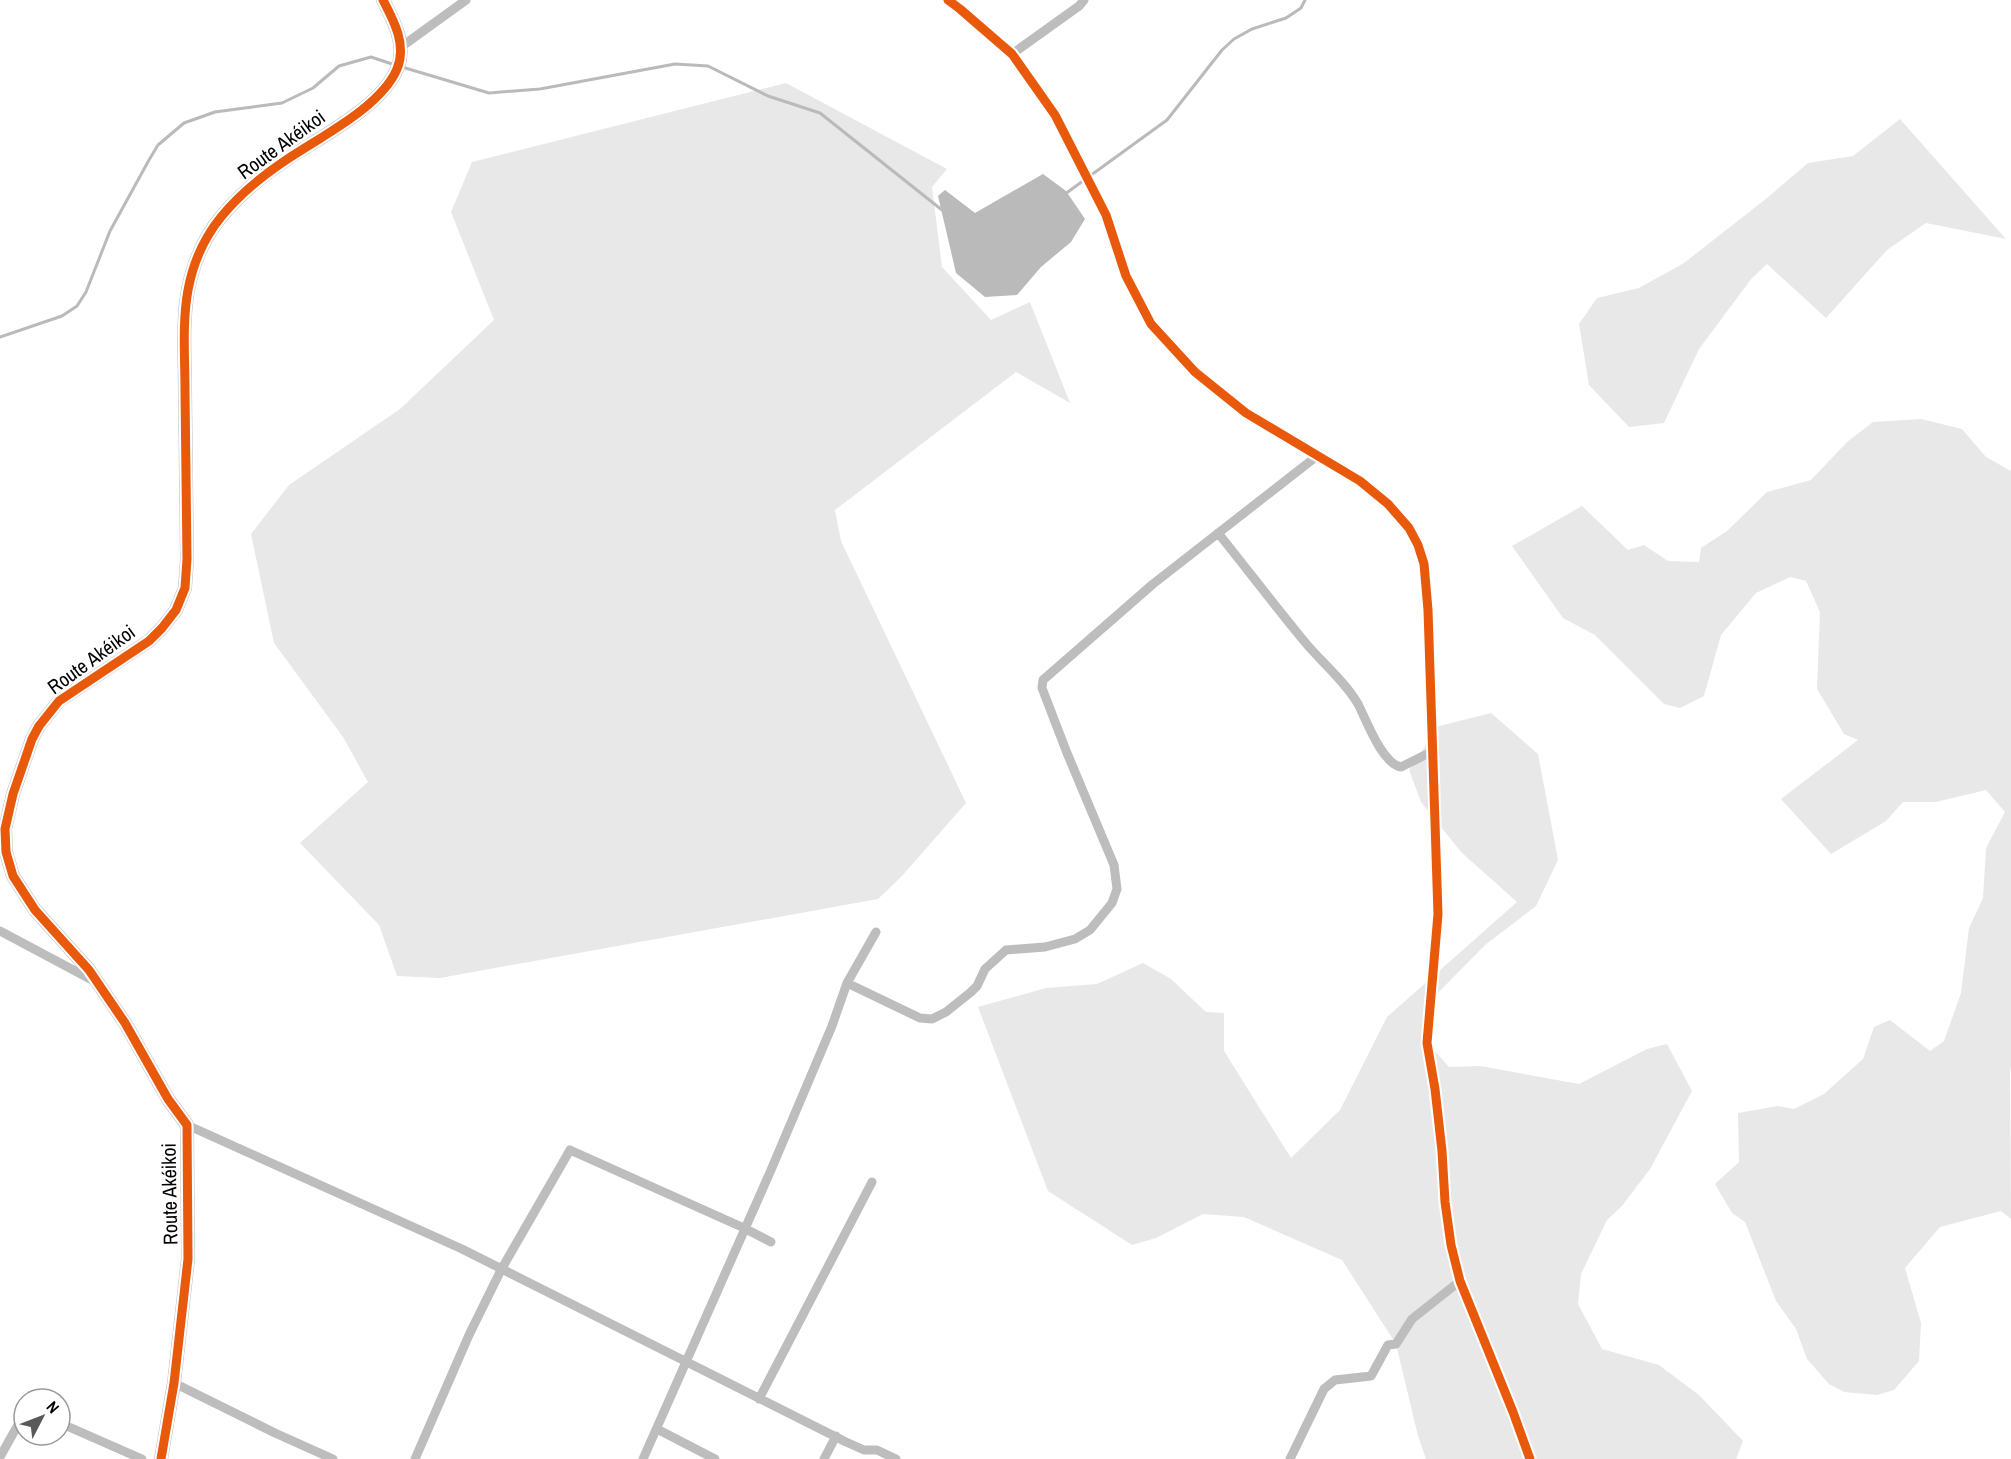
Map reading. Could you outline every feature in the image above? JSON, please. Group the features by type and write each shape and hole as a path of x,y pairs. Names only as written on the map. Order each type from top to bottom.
{"street":[{"name":"Route Akéikoi","path":"162,1459 174,1383 188,1258 187,1125 168,1099 152,1068 85,964 35,910 13,876 6,852 5,829 13,794 32,739 48,714 59,701 149,640 162,628 176,609 184,588 187,559 184,336 188,291 199,249 221,217 248,189 284,161 376,99 388,86 398,67 400,47 395,22 383,0"},
{"path":"400,47 466,0"},
{"path":"948,0 1012,54 1055,115 1106,215 1126,276 1151,324 1196,372 1246,413 1360,481 1388,504 1409,528 1418,545 1426,583 1438,914 1428,1043 1439,1120 1445,1202 1451,1245 1460,1281 1530,1459"},
{"path":"1012,54 1079,6 1084,0"},
{"path":"847,983 920,1018 936,1018 972,992 985,969 1006,950 1045,947 1075,939 1090,930 1112,903 1117,890 1114,865 1067,753 1042,684 1043,680 1153,584 1317,456"},
{"path":"1218,532 1305,642 1347,689 1358,704 1371,732 1392,763 1401,767 1432,751"},
{"path":"0,931 98,983"},
{"path":"642,1459 771,1170 832,1026 847,983 876,932"},
{"path":"187,1125 462,1249 864,1450 877,1450 896,1459"},
{"path":"415,1459 469,1335 501,1270 570,1150 771,1242"},
{"path":"759,1399 872,1182"},
{"path":"1290,1459 1324,1389 1335,1380 1371,1376 1388,1345 1396,1344 1412,1319 1460,1281"},
{"path":"174,1383 333,1459"},
{"path":"72,1428 142,1459"},
{"path":"657,1429 715,1459"},
{"path":"0,1457 12,1436"},
{"path":"824,1459 836,1436"}],"shaded area":[{"path":"786,83 947,169 932,187 942,267 991,320 1030,302 1070,403 1016,372 835,510 841,541 966,803 901,877 878,899 440,978 397,976 379,925 300,843 368,782 343,737 274,643 251,534 289,485 400,409 494,320 451,212 472,162"},
{"path":"1900,119 2006,239 1926,223 1887,250 1826,318 1767,264 1752,278 1699,349 1664,423 1629,427 1589,385 1579,324 1597,298 1639,288 1684,263 1808,163 1853,156"},
{"path":"1043,174 1066,191 1085,219 1071,242 1041,267 1017,295 985,297 956,273 938,196 945,190 975,213"},
{"path":"1921,419 1962,429 1986,457 2011,471 2011,1219 2001,1211 1940,1227 1905,1268 1921,1323 1919,1361 1894,1390 1877,1395 1844,1392 1829,1384 1807,1359 1796,1329 1776,1301 1745,1222 1732,1213 1715,1184 1739,1162 1738,1113 1778,1106 1794,1109 1824,1094 1863,1059 1874,1027 1890,1020 1930,1051 1944,1041 1961,993 1969,928 1983,898 1986,848 2005,812 1986,790 1936,802 1903,802 1886,821 1831,854 1781,799 1858,740 1844,734 1817,689 1820,612 1806,581 1790,577 1756,593 1721,635 1704,696 1680,708 1664,704 1595,635 1563,618 1512,546 1582,506 1628,550 1644,545 1668,561 1699,562 1701,548 1727,531 1767,492 1811,480 1847,442 1873,422"},
{"path":"1491,713 1538,754 1558,860 1536,906 1485,945 1431,1000 1428,1043 1449,1067 1480,1066 1579,1084 1647,1049 1667,1044 1692,1091 1650,1169 1622,1206 1607,1220 1581,1274 1578,1304 1602,1349 1659,1365 1699,1395 1743,1441 1736,1459 1426,1459 1418,1436 1396,1344 1342,1260 1244,1217 1203,1214 1156,1238 1132,1245 1048,1191 978,1007 1046,988 1097,984 1143,963 1171,979 1206,1012 1224,1013 1224,1051 1291,1158 1340,1110 1387,1017 1517,902 1461,852 1421,802 1409,770 1439,726"}],"waterway":[{"path":"1065,194 1167,120 1222,50 1234,39 1252,29 1286,18 1301,8 1305,0"},
{"path":"0,337 62,316 77,306 86,292 110,231 149,160 158,145 184,123 215,112 282,103 313,88 339,66 371,57 395,65"},
{"path":"402,67 489,93 540,89 675,64 708,66 768,96 820,113 942,210"}],"cycle path":[{"path":"161,1459 174,1383 188,1259 187,1125 168,1099 125,1023 89,970 35,910 13,876 6,852 5,829 13,794 32,739 39,726 59,701 149,641 176,610 185,588 187,559 184,328 186,302 193,270 209,233 243,194 277,166 364,108 389,83 397,69 401,51 398,33 383,0"},
{"path":"948,0 1012,54 1055,115 1106,215 1126,276 1151,324 1195,372 1246,413 1360,481 1388,504 1409,528 1418,545 1424,564 1428,610 1438,914 1427,1043 1435,1089 1445,1202 1451,1245 1460,1281 1530,1459"}]}
